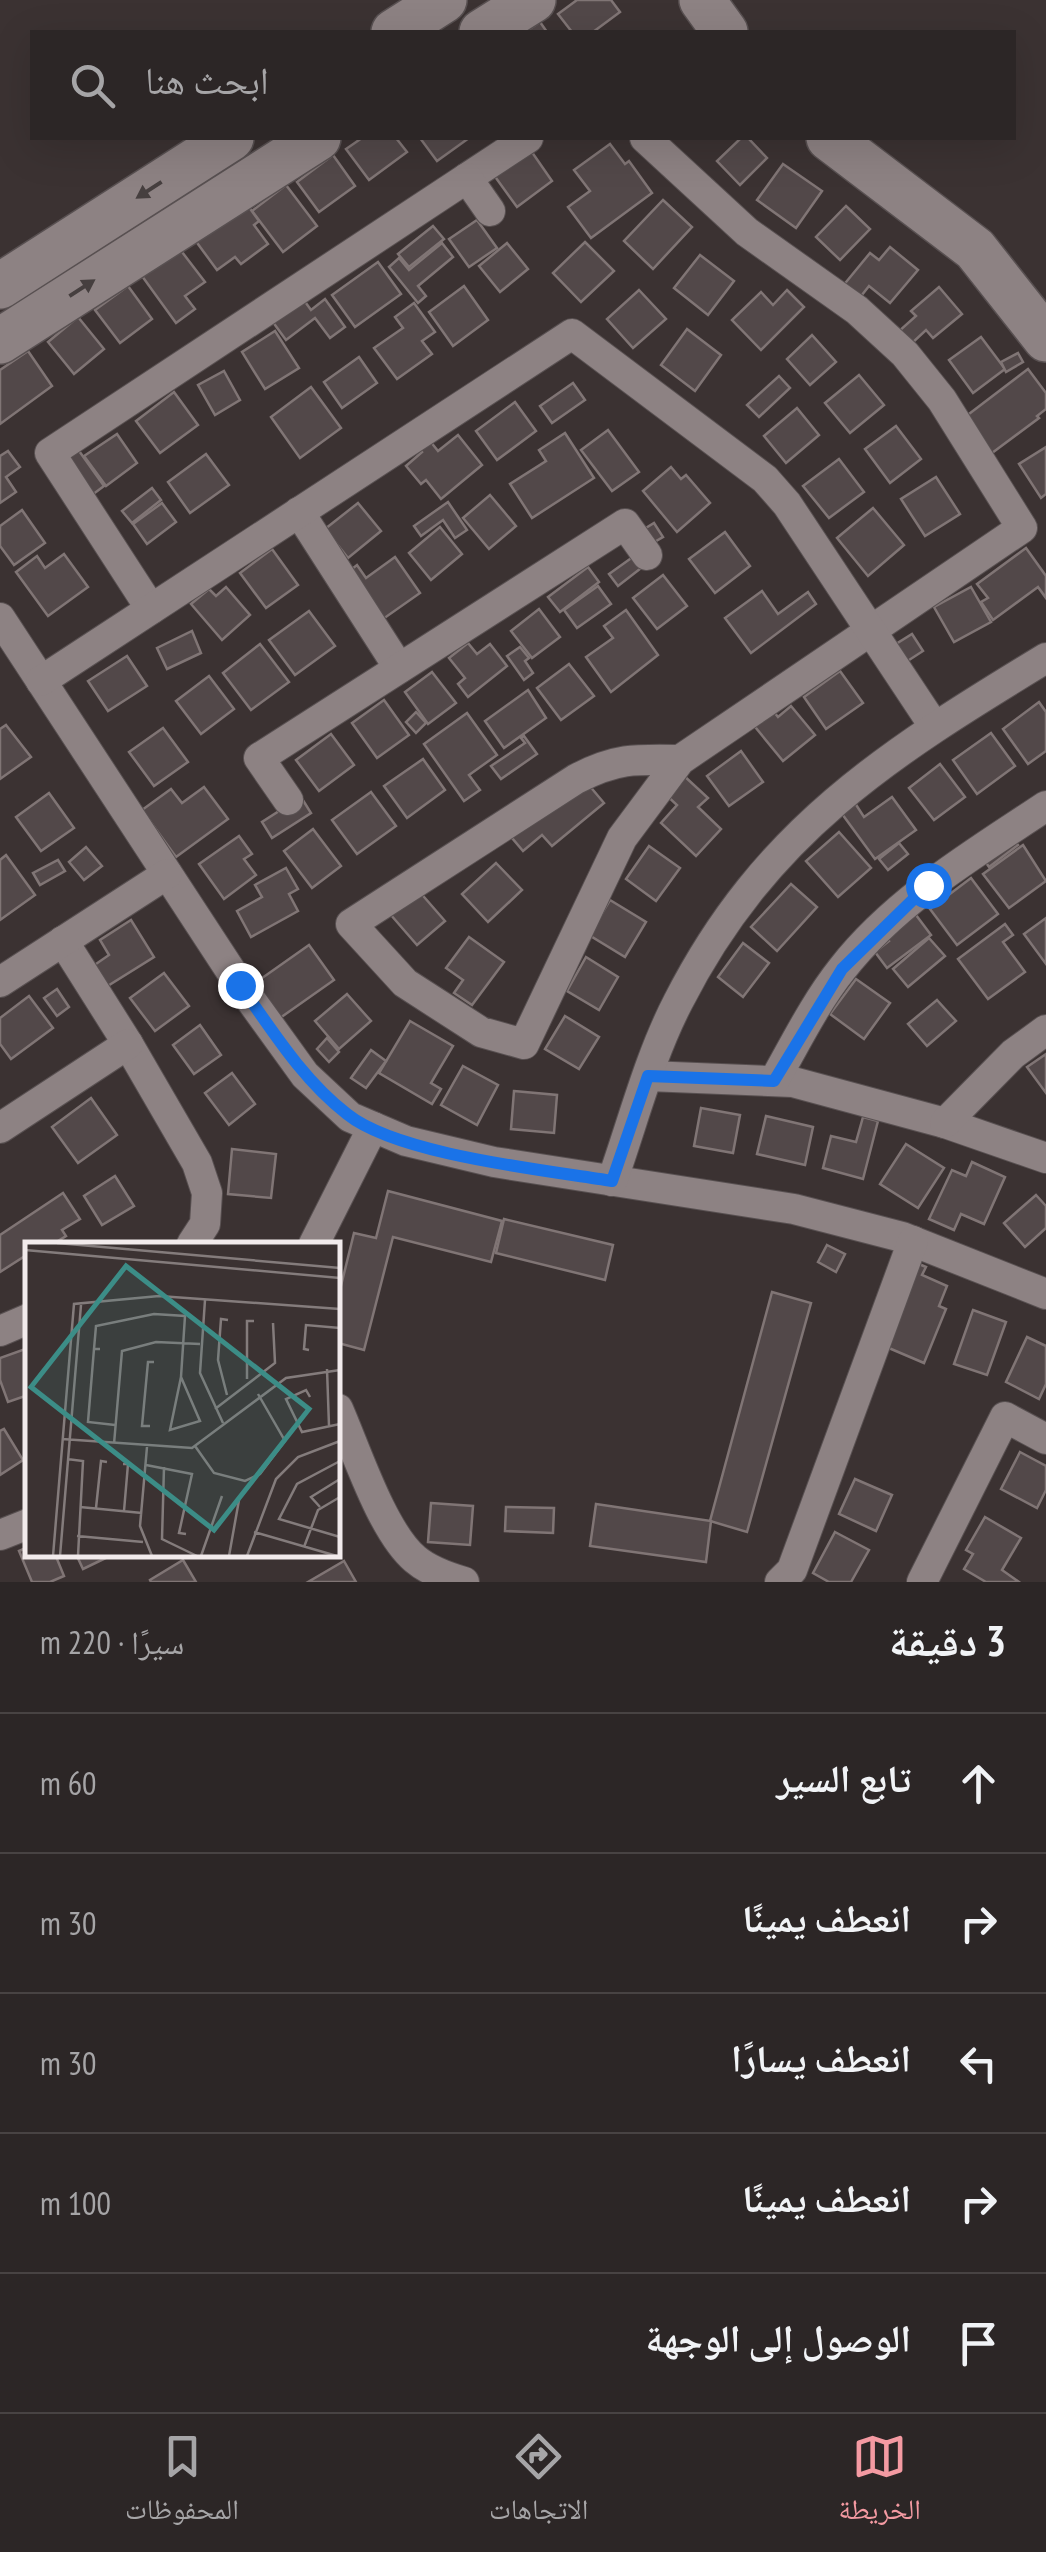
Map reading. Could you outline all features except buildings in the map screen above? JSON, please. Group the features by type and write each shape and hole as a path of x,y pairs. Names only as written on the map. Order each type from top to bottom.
{"street":[{"path":"397,30 444,0"},
{"path":"485,30 533,0"},
{"path":"702,0 724,30"},
{"path":"0,286 228,140"},
{"path":"0,341 315,140"},
{"path":"151,609 50,452 525,140"},
{"path":"647,140 748,232 856,310 905,354 942,400 1022,528 680,760 622,838 524,1044 481,1032 405,983 350,924 604,763 680,760"},
{"path":"832,140 975,249 1046,339"},
{"path":"467,178 490,212"},
{"path":"41,681 572,334 765,479 786,504 934,726"},
{"path":"299,512 399,668"},
{"path":"288,800 259,758 625,524 647,554"},
{"path":"0,618 240,985 305,1075 350,1116 406,1141 476,1158 794,1209 913,1241 1046,1294"},
{"path":"612,1181 676,1005 698,965 763,873 842,794 934,726 1046,658"},
{"path":"774,1081 842,969 885,924 928,885 1046,806"},
{"path":"0,982 167,874"},
{"path":"63,941 197,1164 207,1193 205,1224 193,1242"},
{"path":"945,1122 1013,1054 1046,1030"},
{"path":"0,1128 128,1044"},
{"path":"648,1076 793,1082 945,1122 1046,1158"},
{"path":"315,1242 373,1127"},
{"path":"780,1582 792,1570 913,1241"},
{"path":"0,1331 25,1320"},
{"path":"340,1414 394,1536 416,1560 445,1577 464,1582"},
{"path":"922,1582 1005,1418 1046,1440"},
{"path":"0,1535 25,1525"}],"route":[{"path":"240,985 305,1075 350,1116 406,1141 494,1162 612,1181 648,1076 774,1081 842,969 928,885"}]}
